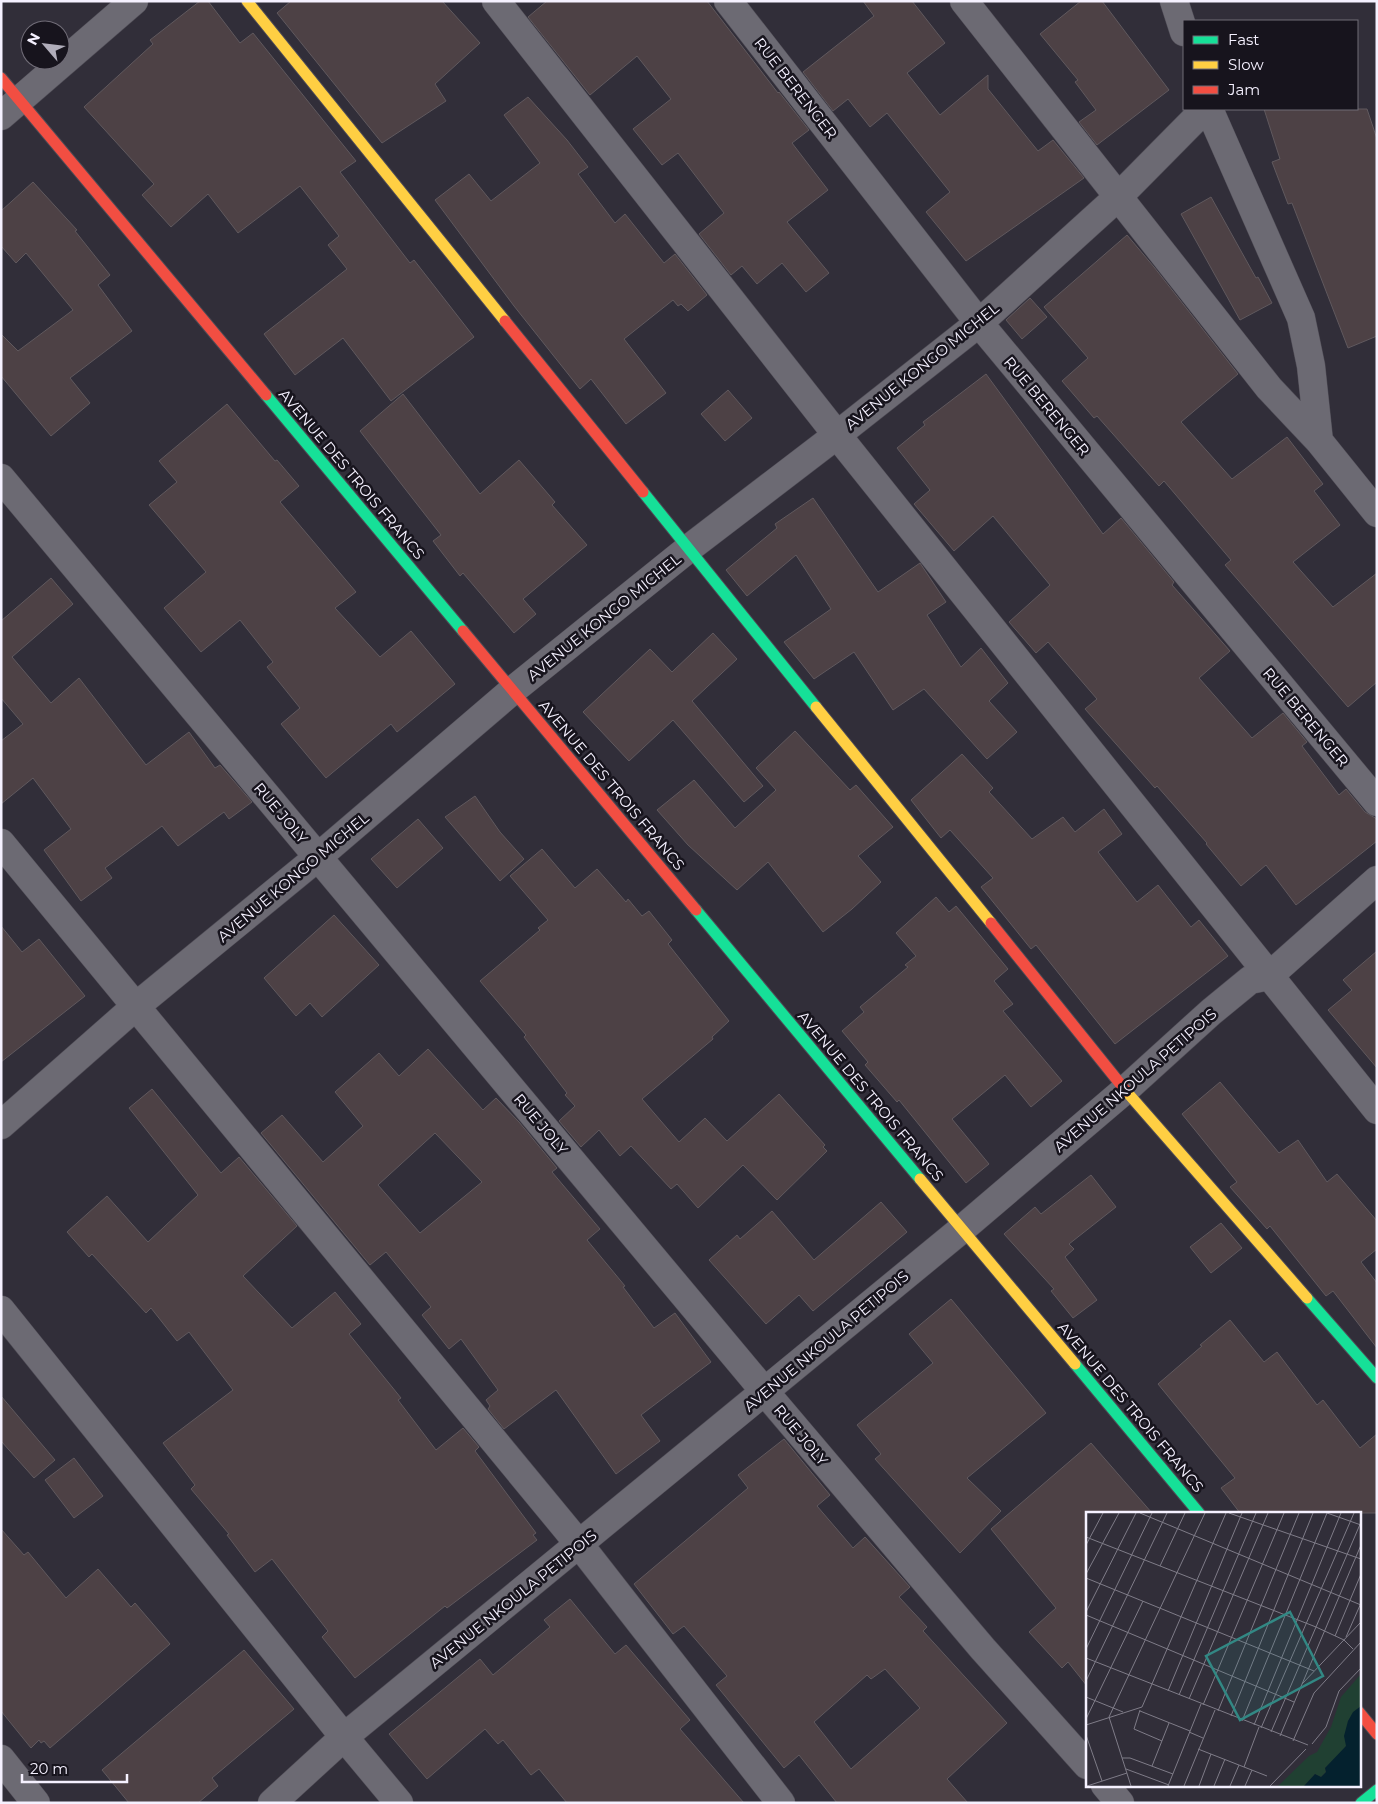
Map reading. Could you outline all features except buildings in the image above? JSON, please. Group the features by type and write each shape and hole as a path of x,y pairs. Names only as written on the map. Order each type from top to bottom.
{"street":[{"path":"10,108 134,1"},
{"path":"247,1 1125,1090 1377,1378"},
{"path":"496,1 837,435 1377,1110"},
{"name":"RUE BERENGER","path":"728,1 978,323 1377,802"},
{"path":"964,1 1269,388 1319,441 1377,513"},
{"path":"1174,1 1183,29"},
{"name":"AVENUE DES TROIS FRANCS","path":"1,78 10,108 513,690 1198,1512"},
{"name":"AVENUE KONGO MICHEL","path":"1,1125 135,1007 318,857 513,690 688,549 837,435 978,323 1119,196 1206,110"},
{"path":"1207,110 1301,318 1311,366 1319,441"},
{"name":"RUE JOLY","path":"1,478 765,1392 976,1642 1086,1764"},
{"path":"1,843 579,1544 781,1803"},
{"name":"AVENUE NKOULA PETIPOIS","path":"272,1803 344,1737 962,1228 1125,1090 1211,1012 1250,980 1269,976 1377,880"},
{"path":"1,1310 399,1803"},
{"path":"1360,1713 1377,1734"},
{"path":"1,1759 36,1803"},
{"path":"1106,1786 1120,1803"},
{"path":"1361,1803 1377,1790"}],"traffic: fast":[{"path":"266,395 463,631"},
{"path":"643,492 816,707"},
{"path":"696,910 920,1179"},
{"path":"1307,1298 1377,1378"},
{"path":"1075,1364 1198,1512"},
{"path":"1361,1803 1377,1790"}],"traffic: slow":[{"path":"247,1 505,321"},
{"path":"816,707 991,923"},
{"path":"1126,1091 1307,1298"},
{"path":"920,1179 1075,1364"}],"traffic: jam":[{"path":"1,78 266,395"},
{"path":"505,321 643,492"},
{"path":"463,631 696,910"},
{"path":"991,923 1126,1091"},
{"path":"1360,1713 1377,1734"}]}
